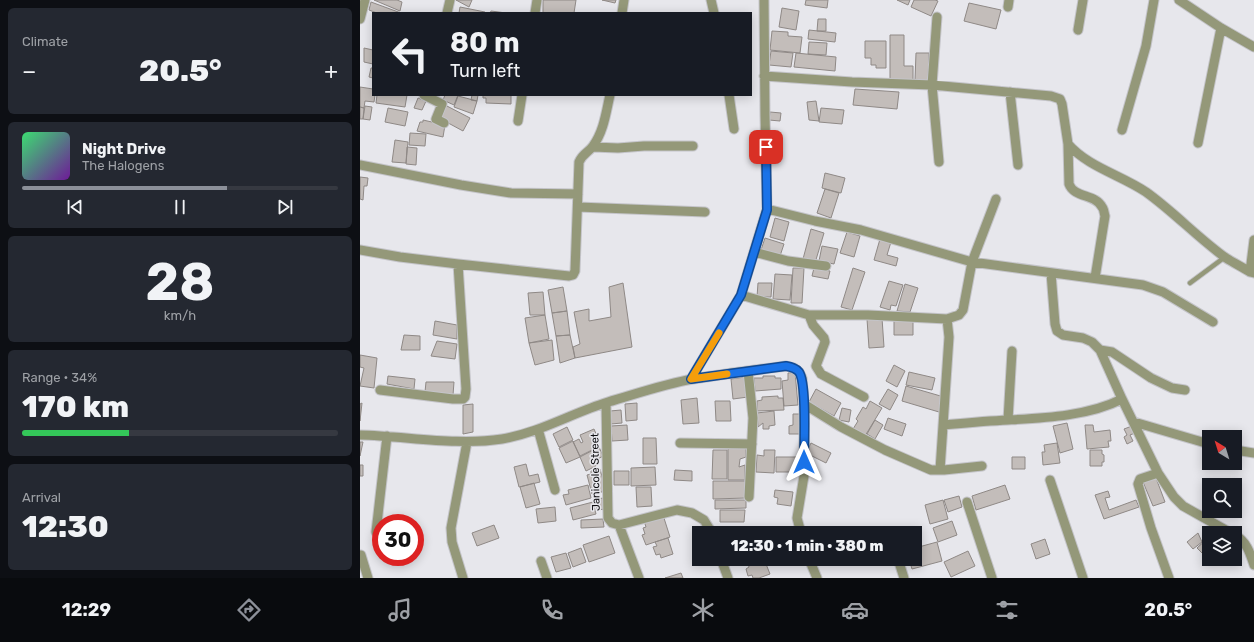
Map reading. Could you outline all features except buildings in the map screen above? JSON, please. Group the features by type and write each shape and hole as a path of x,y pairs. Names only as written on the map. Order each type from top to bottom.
{"street":[{"path":"360,19 365,0"},
{"path":"446,12 450,0"},
{"path":"535,12 537,0"},
{"path":"622,12 624,0"},
{"path":"711,0 714,12"},
{"path":"691,379 741,295 767,210 764,0"},
{"path":"1078,30 1083,0"},
{"path":"1122,130 1146,46 1154,0"},
{"path":"1179,0 1221,28 1254,47"},
{"path":"937,17 932,85 939,162"},
{"path":"1198,144 1221,28"},
{"path":"764,76 852,82 932,85 1060,98 1068,144 1069,184 1074,192 1097,201 1102,206 1105,216 1095,278"},
{"path":"1010,92 1018,165"},
{"path":"426,96 442,104 436,119 444,123"},
{"path":"518,121 522,96"},
{"path":"360,250 400,257 458,264 569,276 573,275 575,271 579,162 583,155 593,147 602,129 610,96"},
{"path":"729,96 734,129"},
{"path":"1068,144 1076,154 1144,191 1168,208 1225,257 1252,272 1254,240"},
{"path":"593,147 618,148 644,146 693,146"},
{"path":"360,165 461,185 511,193 578,194"},
{"path":"741,295 809,315 868,315 947,319 962,313 972,262 996,199"},
{"path":"578,208 705,212"},
{"path":"767,210 861,230 972,262 1144,285 1163,292 1213,322"},
{"path":"754,252 788,261 826,266"},
{"path":"380,390 453,399 463,399 465,397 466,389 458,264"},
{"path":"1051,273 1055,324 1057,331 1063,335 1083,338 1092,342 1100,350 1158,473 1174,497 1183,506 1219,526"},
{"path":"809,315 813,325 826,342 816,366 821,374 864,397"},
{"path":"940,470 949,337 947,319"},
{"path":"1100,350 1112,352 1150,378 1172,388 1185,390"},
{"path":"1008,420 1012,351"},
{"path":"360,435 467,442 503,439 538,429 606,403 691,379 786,366 794,368 799,372 802,378 804,404 804,476 797,518 799,526"},
{"path":"748,371 753,418 749,497"},
{"path":"943,425 1042,418 1071,414 1110,405 1122,399"},
{"name":"Janicole Street","path":"606,403 608,518 612,523 619,525"},
{"path":"804,404 841,427 885,450 931,470 982,466"},
{"path":"1134,422 1202,442"},
{"path":"538,429 555,490"},
{"path":"378,514 387,436"},
{"path":"463,578 452,542 451,528 467,442"},
{"path":"680,443 752,444"},
{"path":"1242,451 1254,453"},
{"path":"1158,473 1140,479 1138,484 1151,528 1169,578"},
{"path":"1050,480 1083,578"},
{"path":"967,502 992,578"},
{"path":"639,578 619,525 677,510 692,513 704,520 708,526"},
{"path":"1242,540 1248,548 1254,565"},
{"path":"361,555 368,578"},
{"path":"541,561 547,578"},
{"path":"724,566 728,578"},
{"path":"812,566 817,578"},
{"path":"900,566 904,578"}],"lane":[{"path":"1190,283 1225,257"}],"slow traffic":[{"path":"719,333 691,379 727,374"}],"route":[{"path":"766,147 767,210 741,295 691,379 786,366 794,368 799,372 802,378 804,404 804,462"}]}
